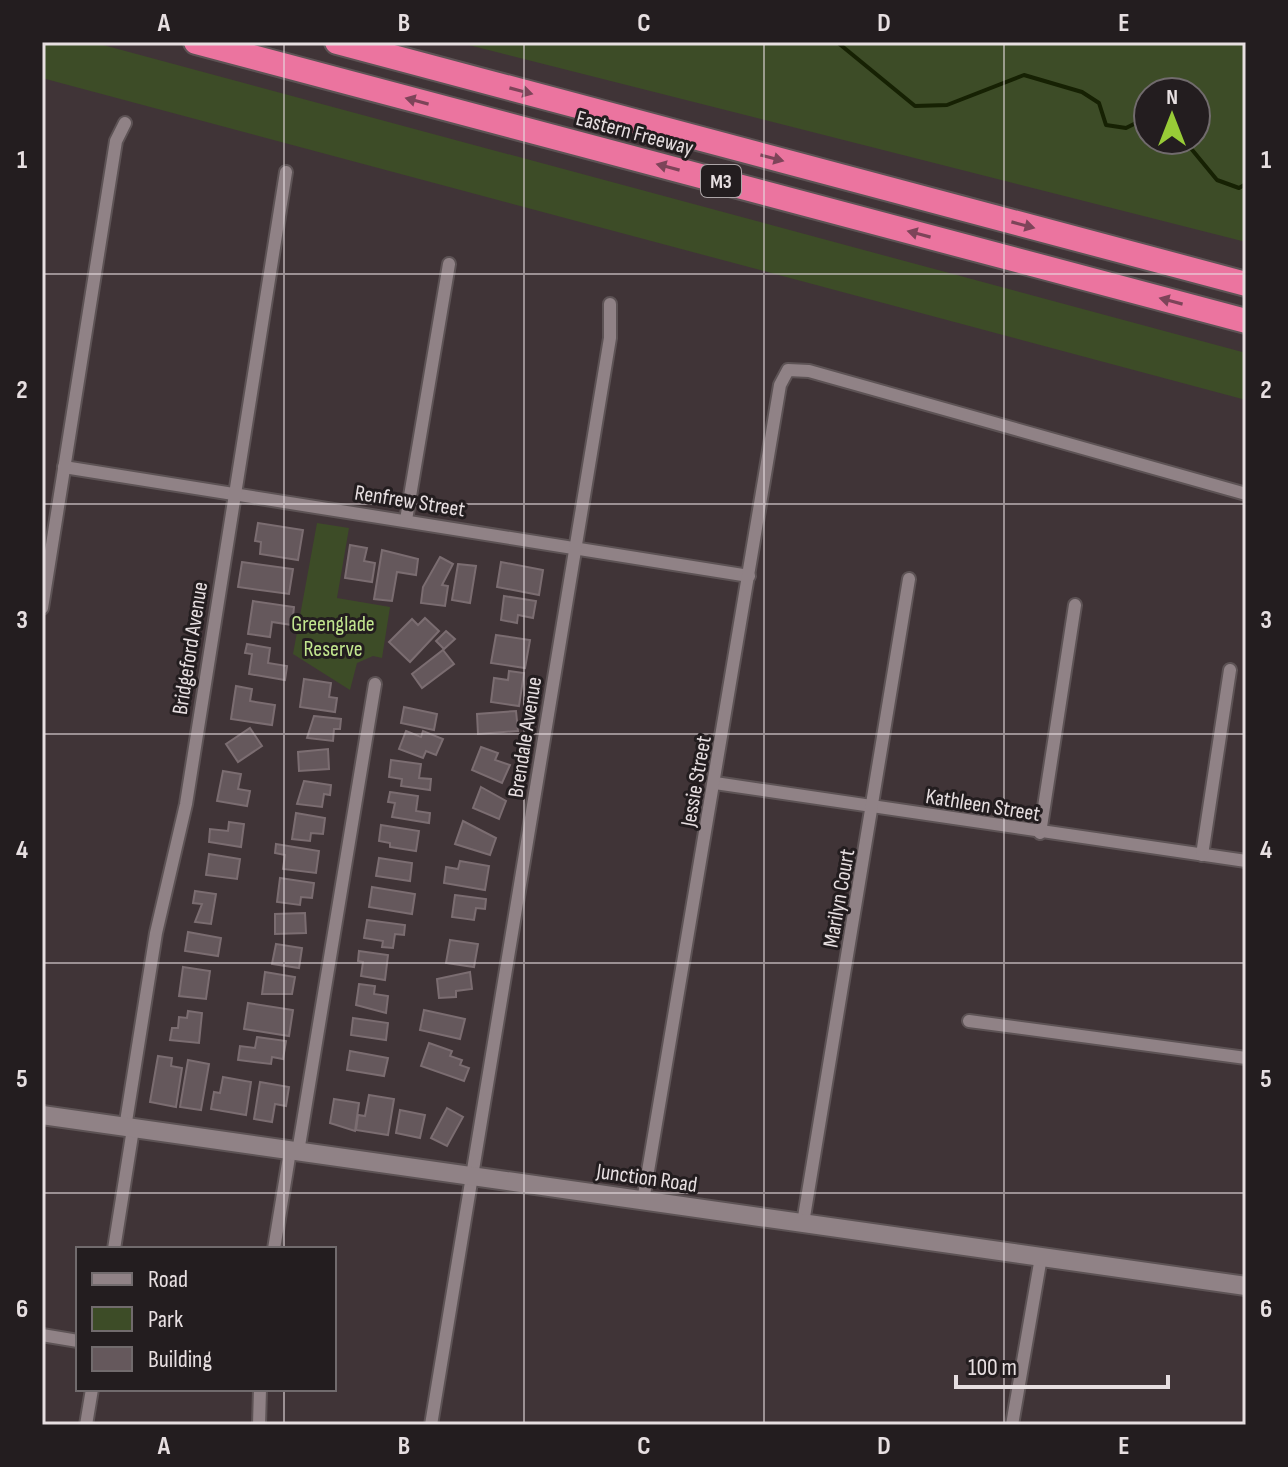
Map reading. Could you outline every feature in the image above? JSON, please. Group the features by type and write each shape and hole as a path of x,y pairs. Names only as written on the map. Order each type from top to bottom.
{"highway":[{"name":"Eastern Freeway","path":"196,42 1246,321"},
{"name":"Eastern Freeway","path":"337,42 1246,284"}],"street":[{"path":"42,608 116,141 125,123"},
{"name":"Bridgeford Avenue","path":"114,1247 156,933 186,804 286,172"},
{"path":"406,520 449,264"},
{"name":"Brendale Avenue","path":"431,1425 610,338 610,304"},
{"name":"Jessie Street","path":"643,1201 780,385 788,370 809,371 1246,494"},
{"name":"Renfrew Street","path":"64,467 749,576"},
{"name":"Marilyn Court","path":"803,1223 909,579"},
{"path":"1040,833 1075,605"},
{"path":"1202,855 1230,670"},
{"path":"274,1247 294,1152 375,684"},
{"name":"Kathleen Street","path":"715,783 1246,861"},
{"path":"969,1021 1246,1058"},
{"name":"Junction Road","path":"42,1115 1246,1286"},
{"path":"1012,1425 1041,1257"},
{"path":"42,1335 76,1341"},
{"path":"86,1425 92,1391"},
{"path":"259,1425 260,1391"}],"green space":[{"path":"42,42 92,42 1246,353 1246,400 42,78"},
{"path":"457,42 1246,42 1246,242"},
{"name":"Greenglade Reserve","path":"317,523 349,528 337,598 390,607 382,658 373,656 357,663 350,690 293,654"}],"building":[{"path":"258,523 303,530 298,560 260,554 261,542 255,541"},
{"path":"350,545 367,548 364,561 375,563 372,582 345,578"},
{"path":"382,550 418,559 416,575 397,572 392,601 374,599"},
{"path":"440,557 453,564 442,585 448,586 445,606 421,603 423,587"},
{"path":"242,562 293,569 289,594 238,587"},
{"path":"501,562 543,570 539,595 497,587"},
{"path":"458,564 476,566 470,603 452,600"},
{"path":"504,596 536,601 533,618 518,615 517,623 501,620"},
{"path":"253,601 294,607 292,625 272,622 270,637 248,634"},
{"path":"425,618 439,631 410,662 389,642 412,619 418,625"},
{"path":"446,631 455,639 444,649 436,641"},
{"path":"496,635 530,640 525,668 491,663"},
{"path":"247,644 270,648 268,663 287,666 285,680 249,674 252,654 245,653"},
{"path":"443,650 454,664 422,688 412,674"},
{"path":"509,671 524,673 519,706 491,702 494,678 508,680"},
{"path":"304,679 331,683 329,697 337,698 335,712 300,707"},
{"path":"236,686 252,689 250,701 275,705 272,725 231,719"},
{"path":"404,707 437,714 434,730 401,723"},
{"path":"516,711 518,731 478,734 477,714"},
{"path":"314,716 341,719 340,729 334,729 333,741 307,738"},
{"path":"250,728 262,746 238,762 226,744"},
{"path":"406,731 421,737 423,731 443,739 436,755 426,751 423,758 399,749"},
{"path":"481,747 498,753 495,760 510,765 502,783 472,770"},
{"path":"328,749 329,769 299,771 298,752"},
{"path":"391,760 421,764 419,778 431,779 430,790 401,786 402,779 389,777"},
{"path":"223,771 241,774 238,789 250,791 247,806 217,801"},
{"path":"304,781 331,785 330,795 324,794 322,807 297,804"},
{"path":"481,787 506,801 499,819 473,808"},
{"path":"390,792 418,796 416,811 430,813 429,823 392,817 395,803 388,802"},
{"path":"296,813 325,818 323,834 311,833 310,841 292,839"},
{"path":"463,821 496,838 490,855 455,844"},
{"path":"229,822 244,824 241,847 209,842 210,829 228,831"},
{"path":"381,825 419,831 416,851 390,847 390,843 379,841"},
{"path":"276,844 319,851 316,873 283,869 285,855 275,853"},
{"path":"209,854 240,859 237,879 206,875"},
{"path":"379,858 412,863 410,881 376,876"},
{"path":"460,861 489,866 485,890 444,883 446,867 458,869"},
{"path":"280,878 314,883 312,898 301,897 300,905 277,902"},
{"path":"372,887 415,894 412,914 369,907"},
{"path":"195,891 216,894 211,924 195,922 202,904 193,903"},
{"path":"455,895 486,899 485,909 476,908 474,920 452,917"},
{"path":"305,913 306,933 275,934 275,914"},
{"path":"367,920 405,925 404,935 395,934 393,948 382,947 383,941 364,938"},
{"path":"188,932 221,938 218,956 185,951"},
{"path":"450,940 478,944 474,967 446,963"},
{"path":"276,944 302,948 299,968 272,964"},
{"path":"359,951 388,955 385,980 361,976 363,962 358,961"},
{"path":"183,967 210,971 206,999 179,996"},
{"path":"265,972 295,977 292,994 262,994"},
{"path":"470,972 472,989 456,991 456,997 439,998 437,979"},
{"path":"359,984 375,986 374,994 388,996 386,1013 356,1005"},
{"path":"248,1003 293,1010 289,1036 244,1029"},
{"path":"424,1010 465,1019 460,1039 420,1030"},
{"path":"188,1011 202,1013 199,1043 170,1040 172,1028 178,1028 179,1017 187,1018"},
{"path":"353,1018 388,1023 386,1040 351,1035"},
{"path":"257,1037 286,1041 283,1059 272,1057 271,1064 238,1060 240,1046 255,1048"},
{"path":"429,1043 452,1051 450,1056 462,1060 460,1065 469,1068 464,1081 421,1066"},
{"path":"350,1051 388,1058 384,1076 347,1070"},
{"path":"158,1056 172,1058 171,1066 182,1068 176,1107 150,1102"},
{"path":"188,1060 209,1064 201,1110 180,1107"},
{"path":"223,1077 251,1082 246,1115 211,1109 214,1092 220,1093"},
{"path":"260,1082 289,1087 286,1106 275,1104 272,1122 254,1119"},
{"path":"369,1095 394,1099 388,1135 356,1130 358,1115 365,1116"},
{"path":"334,1099 359,1103 355,1131 330,1123"},
{"path":"447,1108 463,1117 447,1146 431,1138"},
{"path":"400,1110 425,1115 420,1138 396,1133"}],"waterway":[{"path":"837,42 915,106 947,105 1024,75 1082,92 1099,103 1106,125 1126,128 1132,125"},
{"path":"1197,156 1217,180 1239,188 1246,184"}]}
